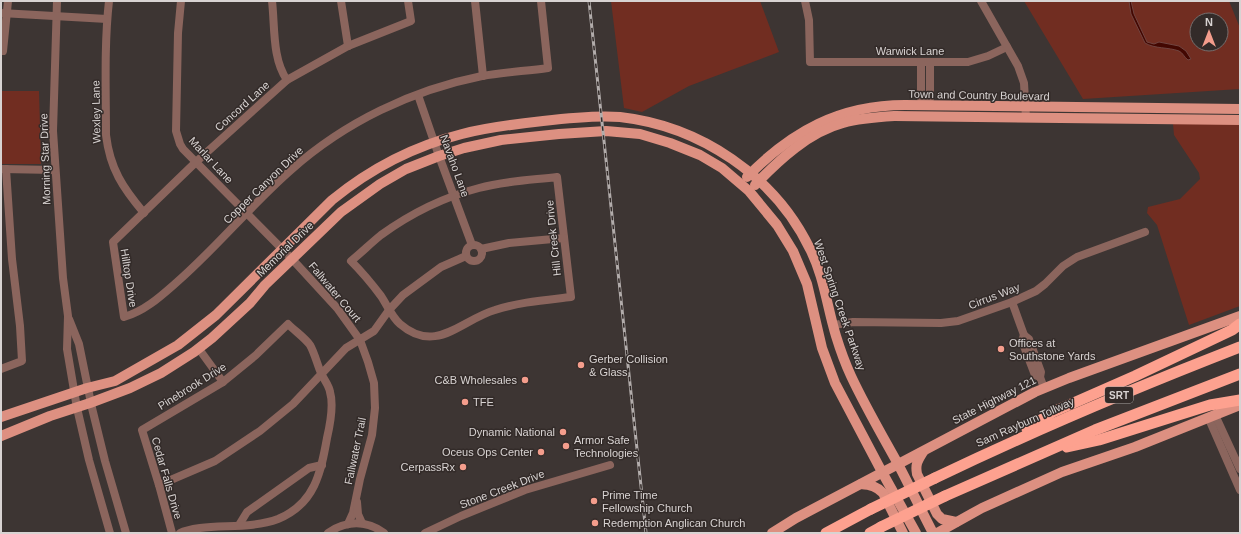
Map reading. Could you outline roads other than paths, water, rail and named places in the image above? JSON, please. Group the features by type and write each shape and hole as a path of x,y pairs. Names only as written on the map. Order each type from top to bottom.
{"highway":[{"path":"999,447 1053,412 1135,376 1232,330 1240,324"},
{"name":"Sam Rayburn Tollway","path":"826,533 871,509 999,447 1082,410 1240,347"},
{"name":"SRT","path":"870,533 945,496 1041,453 1118,421 1240,374"},
{"path":"1041,453 1100,440 1210,405 1240,400"}],"main road":[{"name":"Town and Country Boulevard","path":"749,190 789,153 836,121 863,108 889,105 913,106 926,104 1025,112 1240,120"},
{"path":"913,106 913,116"},
{"name":"Town and Country Boulevard","path":"741,183 775,152 808,128 836,121 895,116 1025,112 1240,109"},
{"name":"Memorial Drive","path":"1,417 87,388 114,381 178,345 216,315 316,214 350,186 395,158 461,134 498,126 558,119 604,116"},
{"name":"West Spring Creek Parkway","path":"604,116 654,123 678,130 707,144 727,155 751,173 781,203 804,236 812,251 826,294 836,335 851,376 933,533"},
{"name":"Memorial Drive","path":"1,436 50,416 77,408 130,388 155,376 199,348 250,303 265,285 341,212 380,184 406,170 439,156 464,148 501,140 606,131 640,134 670,143 700,155 722,168 741,183"},
{"path":"741,183 749,190 777,225 793,251 807,284 822,348 836,383 882,472 916,533"},
{"name":"State Highway 121","path":"772,533 796,518 882,472 1044,388 1075,375 1240,316"},
{"path":"818,330 834,325"},
{"path":"937,533 982,508 1062,472 1135,447 1240,405"},
{"path":"923,452 915,467 917,474 937,514 942,519 956,522"},
{"path":"862,484 871,485 878,488 883,493 903,533"}],"street":[{"path":"3,51 4,13 8,1"},
{"name":"Morning Star Drive","path":"57,1 53,131 63,278 68,316 67,349 74,393 89,460 110,533"},
{"name":"Wexley Lane","path":"109,1 107,19 106,135 108,150 112,164 123,186 144,213"},
{"name":"Marlar Lane","path":"181,1 178,33 176,131 180,144 183,149 292,259"},
{"path":"272,1 277,53 282,73 287,80"},
{"path":"341,1 348,46"},
{"name":"Concord Lane","path":"113,242 196,162 287,80 348,46 411,21 408,1"},
{"path":"475,1 483,76"},
{"name":"Copper Canyon Drive","path":"124,317 142,309 166,292 192,269 291,170 328,141 379,110 418,95 483,76 548,68 541,1"},
{"name":"Warwick Lane","path":"805,1 809,20 810,62 968,62 988,56 1006,46"},
{"path":"981,1 1018,66 1024,83 1025,112"},
{"path":"4,13 107,19"},
{"path":"921,62 921,99 926,104 930,99 930,62"},
{"name":"Navaho Lane","path":"418,95 434,143 472,245"},
{"path":"1,369 22,361 20,326 3,169 55,170"},
{"name":"Hill Creek Drive","path":"390,310 399,323 410,331 424,336 440,335 453,331 494,310 514,305 571,297 557,177 480,187 454,195"},
{"path":"390,310 367,278 351,261 381,235 419,211 454,195"},
{"name":"Cirrus Way","path":"834,325 853,322 941,323 952,322 973,316 1012,302 1036,291 1063,266 1077,257 1145,232"},
{"path":"481,249 509,243 564,238"},
{"name":"Hilltop Drive","path":"113,242 124,317"},
{"path":"472,245 477,245 481,249 482,255 476,260 471,260 466,256 467,248 472,245"},
{"path":"159,485 215,461 260,431 293,404 346,348 374,331 403,295 441,267 466,256"},
{"name":"Fallwater Court","path":"292,259 336,308 360,340"},
{"path":"1012,302 1024,335 1029,339 1041,372 1040,378 1044,388"},
{"name":"Morning Star Drive","path":"68,316 79,344 90,403 126,533"},
{"name":"Pinebrook Drive","path":"142,430 223,382 256,355 288,324 309,344 322,375"},
{"name":"Fallwater Trail","path":"348,524 372,435 375,408 374,383 360,340"},
{"path":"199,348 223,382"},
{"path":"180,533 184,531 262,524 280,518 295,510 304,500 315,485 322,465 330,423 331,394 328,384 322,375"},
{"path":"1212,416 1222,439 1240,490"},
{"name":"Cedar Falls Drive","path":"142,430 172,533"},
{"path":"1222,439 1240,469"},
{"path":"239,525 247,512 309,468 322,465"},
{"name":"Stone Creek Drive","path":"425,533 461,516 524,490 610,465"},
{"name":"Fallwater Trail","path":"356,498 358,514 362,523"},
{"path":"328,533 348,524 362,523 375,527 384,533"}],"railway":[{"path":"589,1 646,533"}],"place":[{"name":"Offices at Southstone Yards","path":"1001,349"},
{"name":"Gerber Collision & Glass","path":"581,365"},
{"name":"C&B Wholesales","path":"525,380"},
{"name":"TFE","path":"465,402"},
{"name":"Dynamic National","path":"563,432"},
{"name":"Armor Safe Technologies","path":"566,446"},
{"name":"Oceus Ops Center","path":"541,452"},
{"name":"CerpassRx","path":"463,467"},
{"name":"Prime Time Fellowship Church","path":"594,501"},
{"name":"Redemption Anglican Church","path":"595,523"}]}
